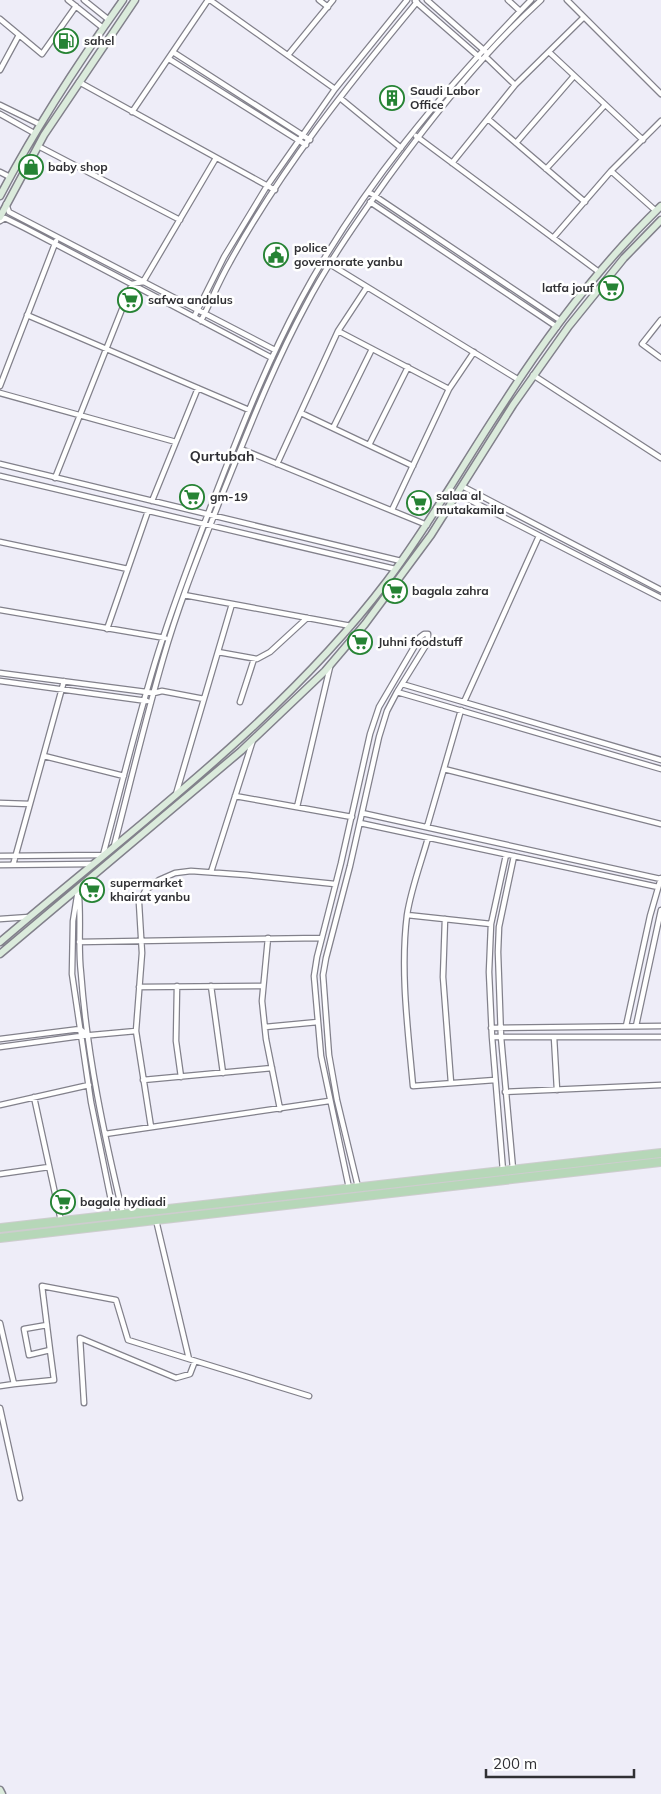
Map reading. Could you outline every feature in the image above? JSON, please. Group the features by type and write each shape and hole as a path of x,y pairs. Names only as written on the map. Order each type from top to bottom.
{"main road":[{"path":"0,1228 661,1153"},
{"path":"0,1238 661,1162"}],"street":[{"path":"68,0 103,28"},
{"path":"84,0 109,20"},
{"path":"0,196 34,133 86,51 123,0"},
{"path":"0,216 38,146 135,0"},
{"path":"132,112 209,0 336,89"},
{"path":"319,0 328,7"},
{"path":"288,55 333,0"},
{"path":"194,317 224,257 267,186 336,89 407,0"},
{"path":"427,0 483,50 486,57 515,86"},
{"path":"508,0 520,11"},
{"path":"102,856 144,700 163,638 204,524 249,410 301,300 323,261 364,198 401,148 483,50 531,0"},
{"path":"114,846 151,701 184,595 265,387 306,305 370,202 418,137 486,57 541,0"},
{"path":"567,0 661,94"},
{"path":"201,321 230,262 275,190 340,98 415,1 478,56 486,57"},
{"path":"0,19 42,54 76,6"},
{"path":"452,163 515,86 584,17"},
{"path":"0,70 19,35"},
{"path":"173,52 310,140"},
{"path":"549,52 642,140"},
{"path":"168,59 306,145"},
{"path":"516,143 574,76"},
{"path":"79,82 275,190"},
{"path":"340,98 401,148"},
{"path":"0,105 40,124"},
{"path":"546,169 605,105"},
{"path":"0,114 34,133"},
{"path":"488,119 584,202"},
{"path":"553,238 611,171 661,122"},
{"path":"413,133 599,272"},
{"path":"38,146 180,220"},
{"path":"144,282 216,158"},
{"path":"0,942 176,794 291,691 351,626 427,525 520,380 561,321 599,272 658,208 611,171"},
{"path":"0,172 10,177"},
{"path":"369,192 561,321"},
{"path":"364,198 557,327"},
{"path":"6,204 9,212 57,238 276,350"},
{"path":"0,221 5,218 272,358"},
{"path":"0,954 78,890 253,740 330,665 365,624 421,550 534,375 569,326 624,258 661,220"},
{"path":"0,386 57,238"},
{"path":"323,261 520,380"},
{"path":"132,284 144,282"},
{"path":"55,478 132,284"},
{"path":"277,464 338,331 367,287"},
{"path":"27,315 249,410"},
{"path":"661,320 642,344 661,358"},
{"path":"338,331 449,389"},
{"path":"333,428 372,348"},
{"path":"392,510 449,389 474,352"},
{"path":"369,445 408,367"},
{"path":"534,375 661,458"},
{"path":"152,501 198,388"},
{"path":"0,392 176,442"},
{"path":"300,413 413,466"},
{"path":"241,449 427,525"},
{"path":"0,464 401,561"},
{"path":"0,476 395,570"},
{"path":"462,486 661,590"},
{"path":"458,494 661,598"},
{"path":"107,628 148,511"},
{"path":"464,702 539,536"},
{"path":"0,542 128,569"},
{"path":"184,595 351,626"},
{"path":"176,794 232,604"},
{"path":"0,610 169,639"},
{"path":"218,652 256,659 270,652 306,618"},
{"path":"349,1188 329,1101 321,1056 314,976 370,734 379,706 420,637 428,634 428,642 387,711 379,736 360,823 326,958 324,975 329,1055 337,1100 358,1187"},
{"path":"240,702 254,659"},
{"path":"297,807 330,665"},
{"path":"0,672 147,692 162,691 204,699"},
{"path":"0,681 151,701"},
{"path":"13,865 64,681"},
{"path":"402,684 661,760"},
{"path":"397,692 661,769"},
{"path":"427,827 461,710"},
{"path":"211,872 253,740"},
{"path":"44,756 124,776"},
{"path":"444,769 661,824"},
{"path":"235,796 352,817"},
{"path":"0,803 30,804"},
{"path":"362,813 661,878 650,916 626,1026"},
{"path":"360,823 658,888"},
{"path":"428,838 407,915 405,960 406,1012 413,1086 495,1080"},
{"path":"502,1171 489,972 491,924 506,855"},
{"path":"0,856 102,856"},
{"path":"513,1170 500,1027 498,952 499,928 514,856"},
{"path":"0,865 92,864"},
{"path":"151,1127 136,1032 142,952 139,903 145,891 159,880 175,873 191,871 335,884"},
{"path":"78,890 81,918 79,942 81,974 88,1036 105,1134 123,1214"},
{"path":"78,890 73,921 72,974 89,1085 114,1215"},
{"path":"636,1026 661,910"},
{"path":"407,915 491,924"},
{"path":"0,919 30,917"},
{"path":"445,919 443,977 451,1083"},
{"path":"268,938 262,1001 280,1109"},
{"path":"79,942 322,938"},
{"path":"139,986 263,986"},
{"path":"177,986 176,1041 181,1076"},
{"path":"211,986 223,1073"},
{"path":"265,1027 318,1022"},
{"path":"492,1028 661,1026"},
{"path":"0,1039 80,1029 88,1036"},
{"path":"0,1047 81,1036 136,1032"},
{"path":"554,1037 557,1090"},
{"path":"492,1038 661,1037"},
{"path":"144,1080 272,1068"},
{"path":"0,1104 89,1085"},
{"path":"505,1092 661,1085"},
{"path":"34,1097 61,1221"},
{"path":"105,1134 329,1101"},
{"path":"0,1174 49,1167"},
{"path":"156,1220 189,1359"},
{"path":"0,1386 54,1380 42,1286 116,1300 128,1340 309,1396"},
{"path":"0,1323 14,1384"},
{"path":"47,1325 24,1329 28,1354 50,1350"},
{"path":"84,1403 80,1338 176,1378 190,1374 195,1361"},
{"path":"0,1408 20,1498"},
{"path":"0,1790 2,1794"}],"place":[{"name":"sahel","path":"66,41"},
{"name":"Saudi Labor Office","path":"392,98"},
{"name":"baby shop","path":"31,167"},
{"name":"police governorate yanbu","path":"276,255"},
{"name":"latfa jouf","path":"611,288"},
{"name":"safwa andalus","path":"130,300"},
{"name":"gm-19","path":"192,497"},
{"name":"salaa al mutakamila","path":"419,503"},
{"name":"bagala zahra","path":"395,591"},
{"name":"Juhni foodstuff","path":"360,642"},
{"name":"supermarket khairat yanbu","path":"92,890"},
{"name":"bagala hydiadi","path":"63,1202"}],"district":[{"name":"Qurtubah","path":"222,456"}]}
